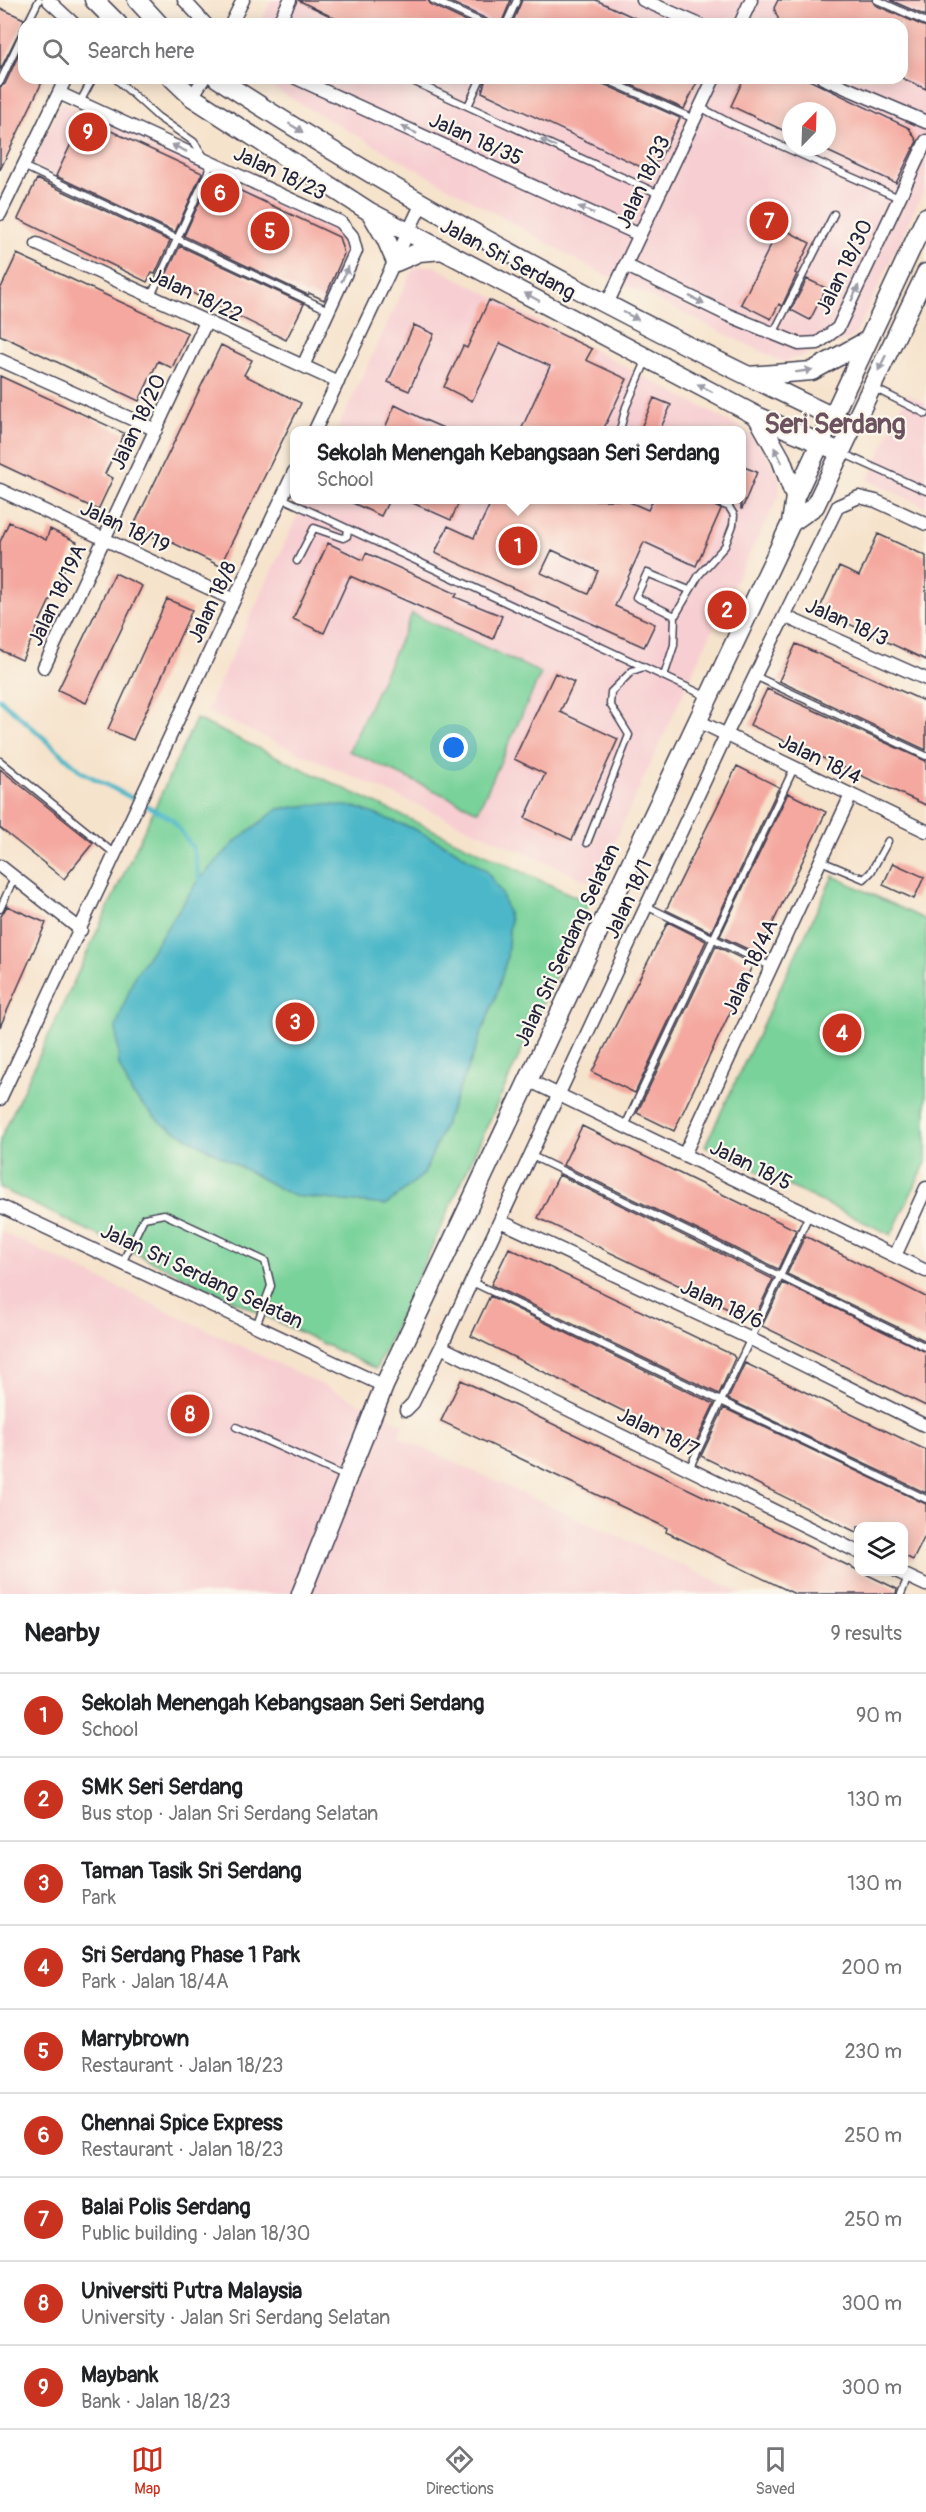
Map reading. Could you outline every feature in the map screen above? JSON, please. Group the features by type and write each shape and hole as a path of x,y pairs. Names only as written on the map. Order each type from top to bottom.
{"street":[{"path":"48,0 68,18"},
{"path":"94,0 112,18"},
{"path":"137,0 154,18"},
{"path":"184,0 200,18"},
{"path":"234,18 243,0"},
{"path":"285,18 290,0"},
{"path":"642,0 684,18"},
{"path":"743,18 751,0"},
{"path":"0,214 63,84"},
{"name":"Jalan Sri Serdang","path":"178,84 192,97 370,212 756,416 840,452"},
{"path":"192,97 200,84"},
{"name":"Jalan Sri Serdang","path":"226,84 421,205 746,376 852,426"},
{"path":"241,84 247,98"},
{"name":"Jalan 18/35","path":"309,84 640,235"},
{"name":"Jalan 18/33","path":"607,304 711,84"},
{"path":"837,84 926,122"},
{"name":"Jalan 18/23","path":"59,93 340,222 352,236 356,251 303,366"},
{"name":"Jalan 18/30","path":"625,265 772,335 799,344 818,343 838,328 926,141"},
{"path":"317,426 421,205"},
{"path":"370,212 396,262"},
{"name":"Jalan Sri Serdang Selatan","path":"301,1594 384,1386 791,523 795,497 926,217"},
{"name":"Jalan 18/22","path":"37,244 338,382"},
{"path":"396,262 418,252 442,250"},
{"name":"Jalan Sri Serdang Selatan","path":"791,523 814,506 926,273"},
{"name":"Jalan 18/20","path":"105,538 206,322"},
{"path":"746,376 812,371 868,340"},
{"path":"0,360 156,430"},
{"path":"756,416 781,459 795,497"},
{"name":"Jalan 18/8","path":"0,1099 290,481"},
{"name":"Jalan 18/19","path":"0,490 234,600"},
{"name":"Jalan 18/1","path":"406,1410 413,1403 441,1347 726,735 838,506 859,497 876,501 926,524"},
{"name":"Jalan 18/19A","path":"44,668 105,538"},
{"name":"Jalan 18/3","path":"784,616 926,679"},
{"name":"Jalan 18/4","path":"698,721 926,831"},
{"name":"Jalan 18/4A","path":"684,1155 851,795"},
{"path":"0,866 81,930"},
{"name":"Jalan 18/5","path":"528,1080 926,1271"},
{"path":"895,1256 926,1188"},
{"name":"Jalan Sri Serdang Selatan","path":"0,1206 384,1386"},
{"name":"Jalan 18/6","path":"500,1221 751,1339 926,1426"},
{"name":"Jalan 18/7","path":"441,1347 854,1550"},
{"path":"907,1576 926,1585"}],"lane":[{"path":"30,18 39,0"},
{"path":"433,0 472,18"},
{"path":"509,18 517,0"},
{"path":"877,0 926,22"},
{"path":"0,82 18,44"},
{"path":"80,103 90,84"},
{"path":"122,84 158,117 194,142 210,162 151,296"},
{"path":"419,84 659,194"},
{"path":"468,106 478,84"},
{"path":"616,84 694,119"},
{"path":"700,107 730,123 899,198"},
{"path":"23,166 328,310"},
{"path":"772,335 834,214"},
{"path":"621,426 626,407 647,358"},
{"path":"870,387 926,414"},
{"path":"840,452 926,490"},
{"path":"282,498 290,502"},
{"path":"295,504 709,697"},
{"path":"664,676 674,645 675,615 689,590 726,546 734,515 729,507 722,504"},
{"path":"297,561 314,528 343,538 347,536 348,529"},
{"path":"675,615 636,597 647,573 689,590"},
{"path":"587,843 629,735 610,704 611,692 632,671 644,667"},
{"path":"755,676 926,756"},
{"path":"0,761 116,855"},
{"path":"625,1126 794,768"},
{"path":"821,861 864,879 872,872 888,841"},
{"path":"0,909 15,877"},
{"path":"646,906 772,967"},
{"path":"530,1155 926,1347"},
{"path":"122,1263 144,1218 164,1214 265,1261 271,1286 256,1326"},
{"path":"690,1469 809,1215"},
{"path":"471,1282 926,1499"},
{"path":"236,1427 348,1478"},
{"path":"901,1594 903,1576"}],"shaded area":[{"path":"271,0 926,0 926,185 854,338 783,362 595,270 271,87 270,84 908,84 908,18 263,18"},
{"path":"62,102 337,227 346,237 349,250 324,304 32,164"},
{"path":"421,266 434,266 738,426 339,426 413,269"},
{"path":"907,394 926,403 926,507 868,480"},
{"path":"746,430 767,456 779,478 780,494 727,598 595,884 206,711 303,504 746,504"},
{"path":"0,1231 404,1424 399,1437 745,1594 0,1594"}],"green space":[{"path":"412,614 541,673 478,811 349,751"},
{"path":"196,719 589,903 376,1369 0,1188 0,1140"},
{"path":"833,876 926,920 926,1162 891,1235 705,1146"}],"water":[{"path":"321,804 355,807 412,828 452,848 486,870 502,894 510,920 507,958 497,993 424,1174 386,1205 293,1196 161,1123 132,1094 119,1065 116,1027 134,977 199,879 237,840 278,809"}],"building":[{"path":"298,0 428,0 431,5 459,18 334,18"},
{"path":"446,0 511,0 504,18 485,18"},
{"path":"522,0 596,0 635,18 514,18"},
{"path":"778,0 872,0 875,5 905,18 778,18 774,8"},
{"path":"890,0 926,0 926,16"},
{"path":"0,8 22,18 18,18 18,34 0,70"},
{"path":"908,19 926,27 926,89 908,81"},
{"path":"18,56 18,84 41,84 0,170 0,87 5,84"},
{"path":"484,84 603,84 680,118 659,161 641,167 482,92"},
{"path":"629,84 696,84 684,109"},
{"path":"741,84 817,84 909,128 917,141 896,183 836,155 836,102 782,102 782,130 731,106"},
{"path":"83,118 202,173 175,232 56,176"},
{"path":"211,177 339,237 344,254 324,300 309,293 308,295 184,236"},
{"path":"37,179 170,241 155,274 152,273 147,282 18,219"},
{"path":"780,227 810,243 782,306 779,304 771,319 741,304"},
{"path":"180,246 304,304 286,340 164,279"},
{"path":"17,254 188,333 172,368 158,361 139,401 0,335 0,290"},
{"path":"807,279 826,288 810,320 791,310"},
{"path":"489,300 592,349 586,360 627,379 605,426 523,426 550,366 500,343 472,401 444,387 463,346 467,348"},
{"path":"414,325 434,334 409,391 388,382"},
{"path":"221,345 252,360 244,375 301,403 220,566 165,539 164,542 133,527"},
{"path":"0,376 124,433 105,474 113,478 98,510 0,464"},
{"path":"654,398 671,405 662,426 642,426"},
{"path":"395,405 439,426 386,426"},
{"path":"746,468 757,472 746,499"},
{"path":"355,504 387,504 381,516"},
{"path":"415,504 458,504 451,520"},
{"path":"490,504 634,504 648,510 651,504 710,504 721,509 696,566 644,542 615,606 655,624 644,647 435,553 448,526 474,538","holes":["552,550 598,571 588,594 541,573"]},
{"path":"9,522 46,540 50,529 77,542 22,660 0,650 0,542"},
{"path":"878,534 926,556 926,660 819,610 839,567 859,576"},
{"path":"328,543 363,560 366,553 457,594 455,597 502,616 493,639 350,576 324,633 293,619"},
{"path":"115,573 142,586 86,703 58,690"},
{"path":"167,599 192,610 133,740 108,729"},
{"path":"796,644 926,702 926,750 779,681"},
{"path":"555,673 574,682 560,712 618,739 572,840 525,818 545,774 514,759"},
{"path":"767,689 926,761 926,805 750,725"},
{"path":"737,766 779,787 711,932 666,910"},
{"path":"0,769 93,843 64,879 0,828"},
{"path":"788,793 826,812 758,954 720,936"},
{"path":"893,863 924,877 914,899 883,885"},
{"path":"7,906 46,923 0,1027 0,918"},
{"path":"668,922 706,941 635,1093 592,1072"},
{"path":"716,946 753,964 674,1131 637,1113"},
{"path":"582,1126 796,1230 778,1269 563,1165"},
{"path":"559,1175 773,1279 753,1321 538,1218"},
{"path":"805,1236 926,1297 926,1341 787,1274"},
{"path":"509,1248 733,1355 735,1358 719,1394 491,1285"},
{"path":"783,1283 926,1352 926,1406 762,1326"},
{"path":"490,1296 714,1404 694,1446 471,1336"},
{"path":"745,1363 926,1450 926,1493 728,1399"},
{"path":"461,1380 854,1568 854,1576 870,1576 897,1589 896,1594 795,1594 666,1532 667,1528 441,1421"},
{"path":"724,1408 926,1504 926,1534 913,1560 908,1558 908,1522 854,1522 854,1531 701,1456"}],"waterway":[{"path":"0,699 82,772 172,819 193,848 199,879"}],"place":[{"name":"Maybank","path":"88,132"},
{"name":"Chennai Spice Express","path":"220,193"},
{"name":"Balai Polis Serdang","path":"769,221"},
{"name":"Marrybrown","path":"270,231"},
{"name":"Sekolah Menengah Kebangsaan Seri Serdang","path":"518,546"},
{"name":"SMK Seri Serdang","path":"727,610"},
{"name":"Taman Tasik Sri Serdang","path":"295,1022"},
{"name":"Sri Serdang Phase 1 Park","path":"842,1033"},
{"name":"Universiti Putra Malaysia","path":"190,1414"}],"district":[{"name":"Seri Serdang","path":"835,424"}]}
